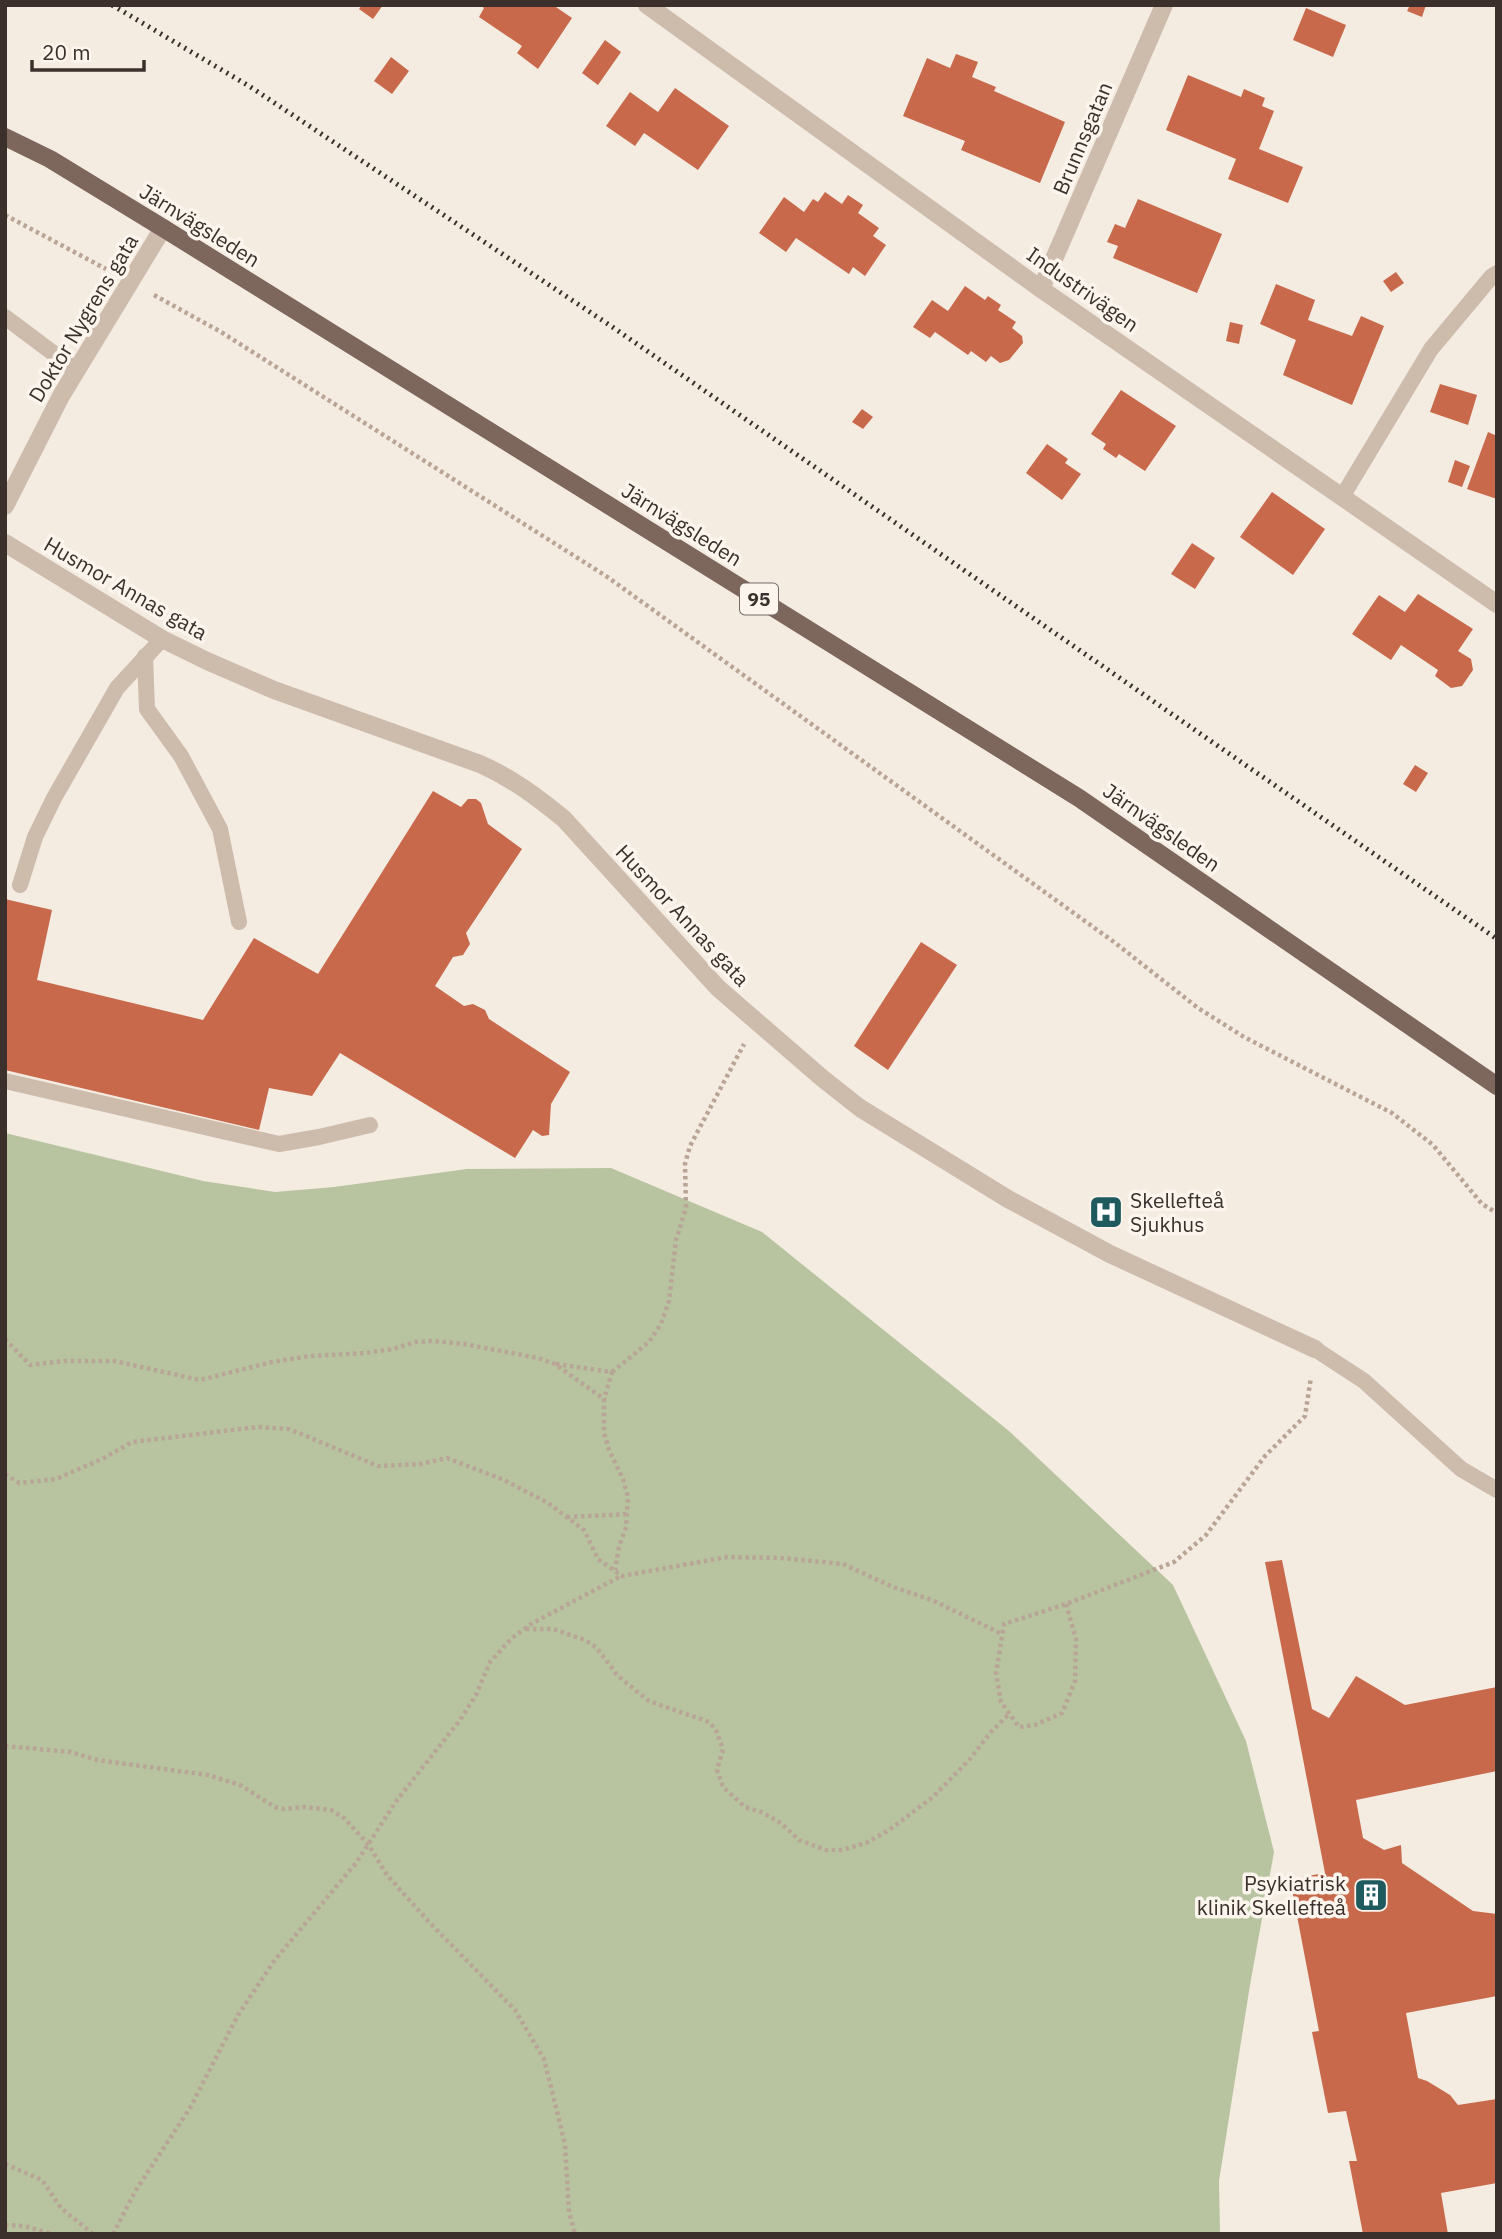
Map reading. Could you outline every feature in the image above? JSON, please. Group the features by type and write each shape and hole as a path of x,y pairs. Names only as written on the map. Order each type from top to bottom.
{"main road":[{"name":"Järnvägsleden","path":"5,137 50,159 163,228 1079,798 1497,1086"}],"street":[{"name":"Industrivägen","path":"648,5 1041,289 1497,604"},
{"name":"Brunnsgatan","path":"1041,289 1164,5"},
{"name":"Doktor Nygrens gata","path":"5,506 61,396 163,228"},
{"name":"Husmor Annas gata","path":"5,543 162,639 274,690 505,775 564,819 718,988 860,1108 1008,1199 1110,1254 1315,1349"}],"lane":[{"path":"1342,496 1431,349 1492,276 1497,274"},
{"path":"5,317 77,371"},
{"path":"20,885 35,837 117,688 162,639"},
{"path":"145,656 148,709 181,755 219,829 239,922"},
{"path":"5,1082 279,1144 319,1138 370,1125"},
{"path":"1315,1349 1364,1381 1461,1469 1497,1490"}],"path":[{"path":"5,215 221,332 606,576 1114,942 1198,1008 1244,1037 1392,1113 1433,1145 1482,1204 1497,1213"},
{"path":"615,1570 628,1514 628,1497 604,1433 604,1399 612,1373 649,1342 661,1324 669,1301 676,1240 686,1208 685,1164 690,1146 748,1035 757,1023"},
{"path":"5,1339 30,1365 64,1361 114,1361 200,1380 272,1362 310,1356 366,1353 416,1342 434,1341 464,1344 538,1358 555,1364 612,1373"},
{"path":"1066,1604 1076,1639 1075,1682 1062,1713 1035,1725 1019,1727 1001,1702 996,1673 1004,1624 1066,1604 1174,1562 1206,1535 1265,1456 1305,1416 1315,1349"},
{"path":"555,1364 604,1399"},
{"path":"5,1474 19,1483 56,1479 104,1458 132,1442 257,1427 289,1429 378,1466 421,1464 447,1458 505,1480 548,1503 584,1530 598,1559 622,1576"},
{"path":"567,1517 628,1514"},
{"path":"113,2234 136,2190 190,2108 238,2015 274,1961 330,1895 397,1800 460,1720 476,1695 490,1662 512,1638 525,1629 622,1576 727,1557 781,1558 844,1564 893,1587 932,1600 1002,1634"},
{"path":"525,1629 553,1629 585,1640 596,1647 618,1676 649,1700 709,1722 716,1730 723,1749 717,1770 723,1787 745,1807 781,1823 799,1840 826,1850 842,1850 866,1843 889,1830 933,1797 1009,1714"},
{"path":"5,1746 71,1752 97,1760 208,1775 230,1780 275,1807 331,1810 351,1824 368,1844 387,1875 515,2010 544,2059 565,2144 569,2212 575,2234"},
{"path":"5,2164 42,2180 61,2208 93,2234"},
{"path":"5,2225 24,2226 52,2234"}],"green space":[{"path":"5,1133 203,1181 275,1192 467,1169 611,1168 762,1232 1009,1431 1173,1585 1246,1741 1274,1852 1219,2181 1220,2234 5,2234"}],"building":[{"path":"362,5 383,5 373,19 359,9"},
{"path":"480,5 553,5 572,18 538,69 517,53 522,46 479,17 484,8"},
{"path":"1410,5 1426,5 1422,17 1407,11"},
{"path":"1306,8 1346,25 1333,57 1293,40"},
{"path":"605,40 621,52 598,85 582,73"},
{"path":"956,54 978,62 972,77 996,87 994,91 1065,122 1040,183 961,150 965,141 903,116 927,58 950,68"},
{"path":"391,57 409,71 392,94 374,81"},
{"path":"1188,75 1241,97 1244,89 1265,98 1262,106 1274,111 1259,149 1303,167 1288,203 1228,179 1236,159 1166,130"},
{"path":"675,88 729,126 698,170 644,133 635,146 606,126 630,92 658,112"},
{"path":"825,192 842,204 848,195 863,205 858,213 879,228 873,236 886,245 865,276 853,267 849,274 796,238 786,252 759,233 784,197 804,212 813,199 818,202"},
{"path":"1138,199 1222,234 1197,293 1113,258 1118,246 1107,242 1115,224 1125,228"},
{"path":"1396,272 1404,283 1391,292 1383,281"},
{"path":"1276,284 1315,300 1308,320 1352,336 1361,316 1384,326 1352,405 1283,375 1296,340 1260,324"},
{"path":"965,286 985,300 988,296 1001,305 998,310 1016,322 1012,328 1022,336 1023,343 1009,360 1000,363 991,356 986,362 971,351 968,355 935,332 930,338 913,327 932,300 948,311"},
{"path":"1230,322 1243,325 1239,344 1226,341"},
{"path":"1440,384 1477,395 1468,425 1430,412"},
{"path":"1121,390 1176,426 1145,471 1119,454 1116,458 1103,449 1106,444 1091,434"},
{"path":"862,409 873,417 863,429 852,422"},
{"path":"1488,432 1497,436 1497,499 1467,489"},
{"path":"1047,444 1068,459 1065,463 1081,474 1062,500 1026,473"},
{"path":"1455,460 1470,466 1462,487 1448,482"},
{"path":"1272,492 1325,529 1293,575 1240,537"},
{"path":"1192,543 1215,558 1195,589 1171,574"},
{"path":"1418,594 1473,629 1458,651 1471,659 1473,670 1462,686 1451,688 1435,676 1438,670 1401,645 1391,660 1352,634 1379,595 1405,612"},
{"path":"1415,765 1428,773 1416,792 1403,784"},
{"path":"433,791 461,807 468,799 476,799 481,803 488,824 522,849 466,933 470,944 463,955 453,957 435,986 464,1006 473,1004 485,1010 489,1019 570,1072 551,1104 549,1135 542,1136 533,1130 515,1158 340,1053 312,1096 269,1088 259,1130 5,1070 5,899 52,910 37,980 203,1020 254,938 318,974"},
{"path":"921,942 957,965 888,1070 854,1046"},
{"name":"Psykiatrisk klinik Skellefteå","path":"1282,1560 1312,1709 1329,1718 1356,1676 1405,1705 1497,1687 1497,1771 1356,1800 1363,1838 1384,1850 1401,1845 1402,1863 1473,1911 1497,1914 1497,1996 1406,2013 1418,2078 1450,2095 1458,2105 1497,2099 1497,2183 1441,2193 1448,2234 1363,2234 1349,2161 1357,2161 1346,2111 1328,2113 1312,2032 1319,2031 1290,1879 1325,1873 1265,1562"}],"railway":[{"path":"112,5 249,86 611,326 1497,939"}],"place":[{"name":"Skellefteå Sjukhus","path":"1106,1212"},
{"name":"Psykiatrisk klinik Skellefteå","path":"1371,1895"}]}
